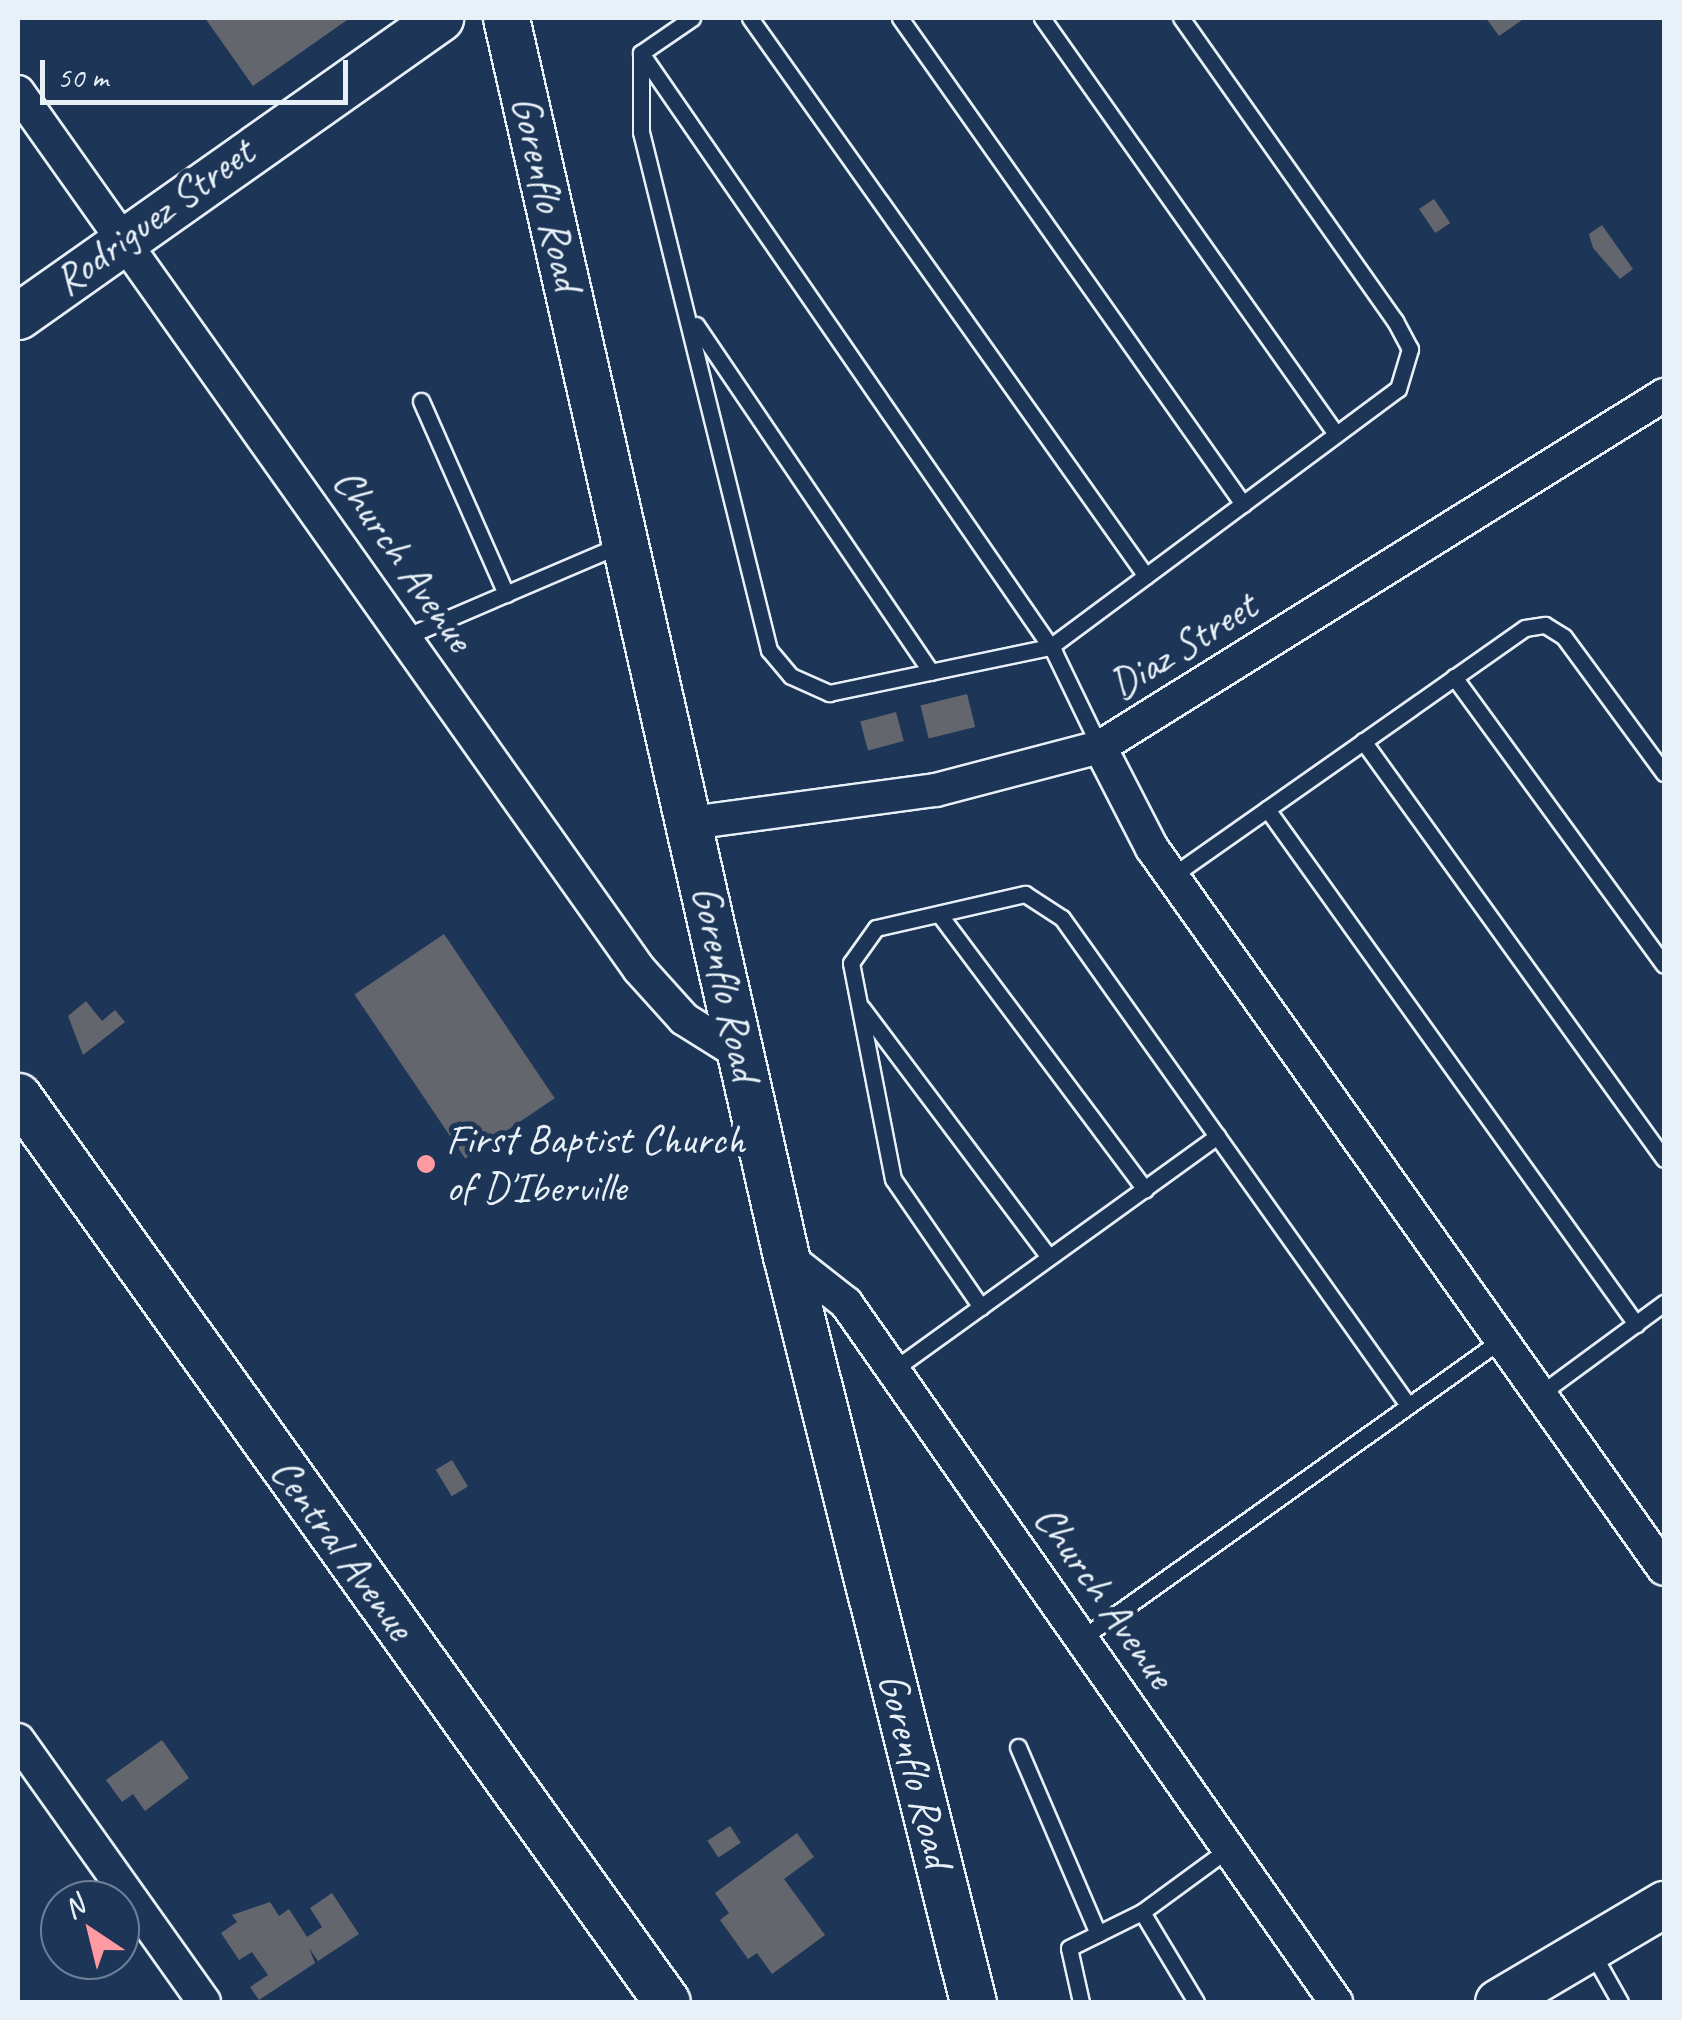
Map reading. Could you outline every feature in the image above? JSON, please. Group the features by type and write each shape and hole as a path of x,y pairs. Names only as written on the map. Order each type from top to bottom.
{"street":[{"name":"Gorenflo Road","path":"506,18 786,1256 973,2002"},
{"name":"Rodriguez Street","path":"18,316 121,236 419,24"},
{"name":"Church Avenue","path":"18,92 639,969 684,1020 740,1054"},
{"name":"Diaz Street","path":"691,823 936,790 1100,748 1664,395"},
{"path":"1100,748 1172,876 1664,1570"},
{"name":"Central Avenue","path":"18,1096 667,2002"},
{"name":"Church Avenue","path":"786,1256 846,1303 1336,2002"},
{"path":"18,1740 204,2002"},
{"path":"1498,2002 1664,1904"}],"lane":[{"path":"641,53 692,18"},
{"path":"750,18 1146,576"},
{"path":"900,18 1243,504"},
{"path":"1042,18 1336,434"},
{"path":"641,53 641,132 691,318 768,650 791,676 830,693 1050,647 1398,388 1410,348 1182,18"},
{"path":"641,53 1050,647 1100,748"},
{"path":"691,318 931,672"},
{"path":"421,401 506,594"},
{"path":"405,637 626,542"},
{"path":"1172,876 1525,628 1545,624 1564,637 1664,773"},
{"path":"1454,677 1664,965"},
{"path":"1363,741 1664,1159"},
{"path":"1267,809 1636,1324"},
{"path":"981,1307 892,1179 850,963 858,941 939,914 1025,894 1045,900 1408,1405"},
{"path":"939,914 1145,1189"},
{"path":"858,1003 1049,1258"},
{"path":"892,1370 1217,1136"},
{"path":"1540,1394 1664,1303"},
{"path":"1082,1639 1502,1340"},
{"path":"1018,1747 1098,1934"},
{"path":"1081,2002 1069,1948 1142,1912 1228,1849"},
{"path":"1142,1912 1196,2002"},
{"path":"1590,1948 1620,2002"}],"building":[{"path":"205,18 350,18 253,86"},
{"path":"1486,18 1525,18 1499,36"},
{"path":"1434,199 1450,223 1435,233 1419,209"},
{"path":"1602,225 1633,269 1620,279 1593,248 1589,234"},
{"path":"967,694 975,727 929,739 920,706"},
{"path":"896,712 904,741 868,751 860,722"},
{"path":"444,934 555,1098 465,1159 354,994"},
{"path":"86,1001 102,1021 115,1010 125,1022 83,1055 68,1016"},
{"path":"452,1460 468,1487 452,1496 436,1470"},
{"path":"162,1740 189,1778 145,1811 133,1794 122,1802 106,1780"},
{"path":"730,1826 741,1843 718,1857 707,1841"},
{"path":"797,1833 814,1857 784,1879 825,1935 772,1974 757,1953 748,1959 720,1920 729,1913 715,1893"},
{"path":"332,1893 359,1934 318,1961 309,1948 315,1963 259,2000 250,1987 268,1975 252,1952 239,1960 221,1933 237,1922 232,1915 270,1902 279,1916 289,1909 307,1937 322,1927 310,1908"}],"place":[{"name":"First Baptist Church of D'Iberville","path":"426,1164"}]}
